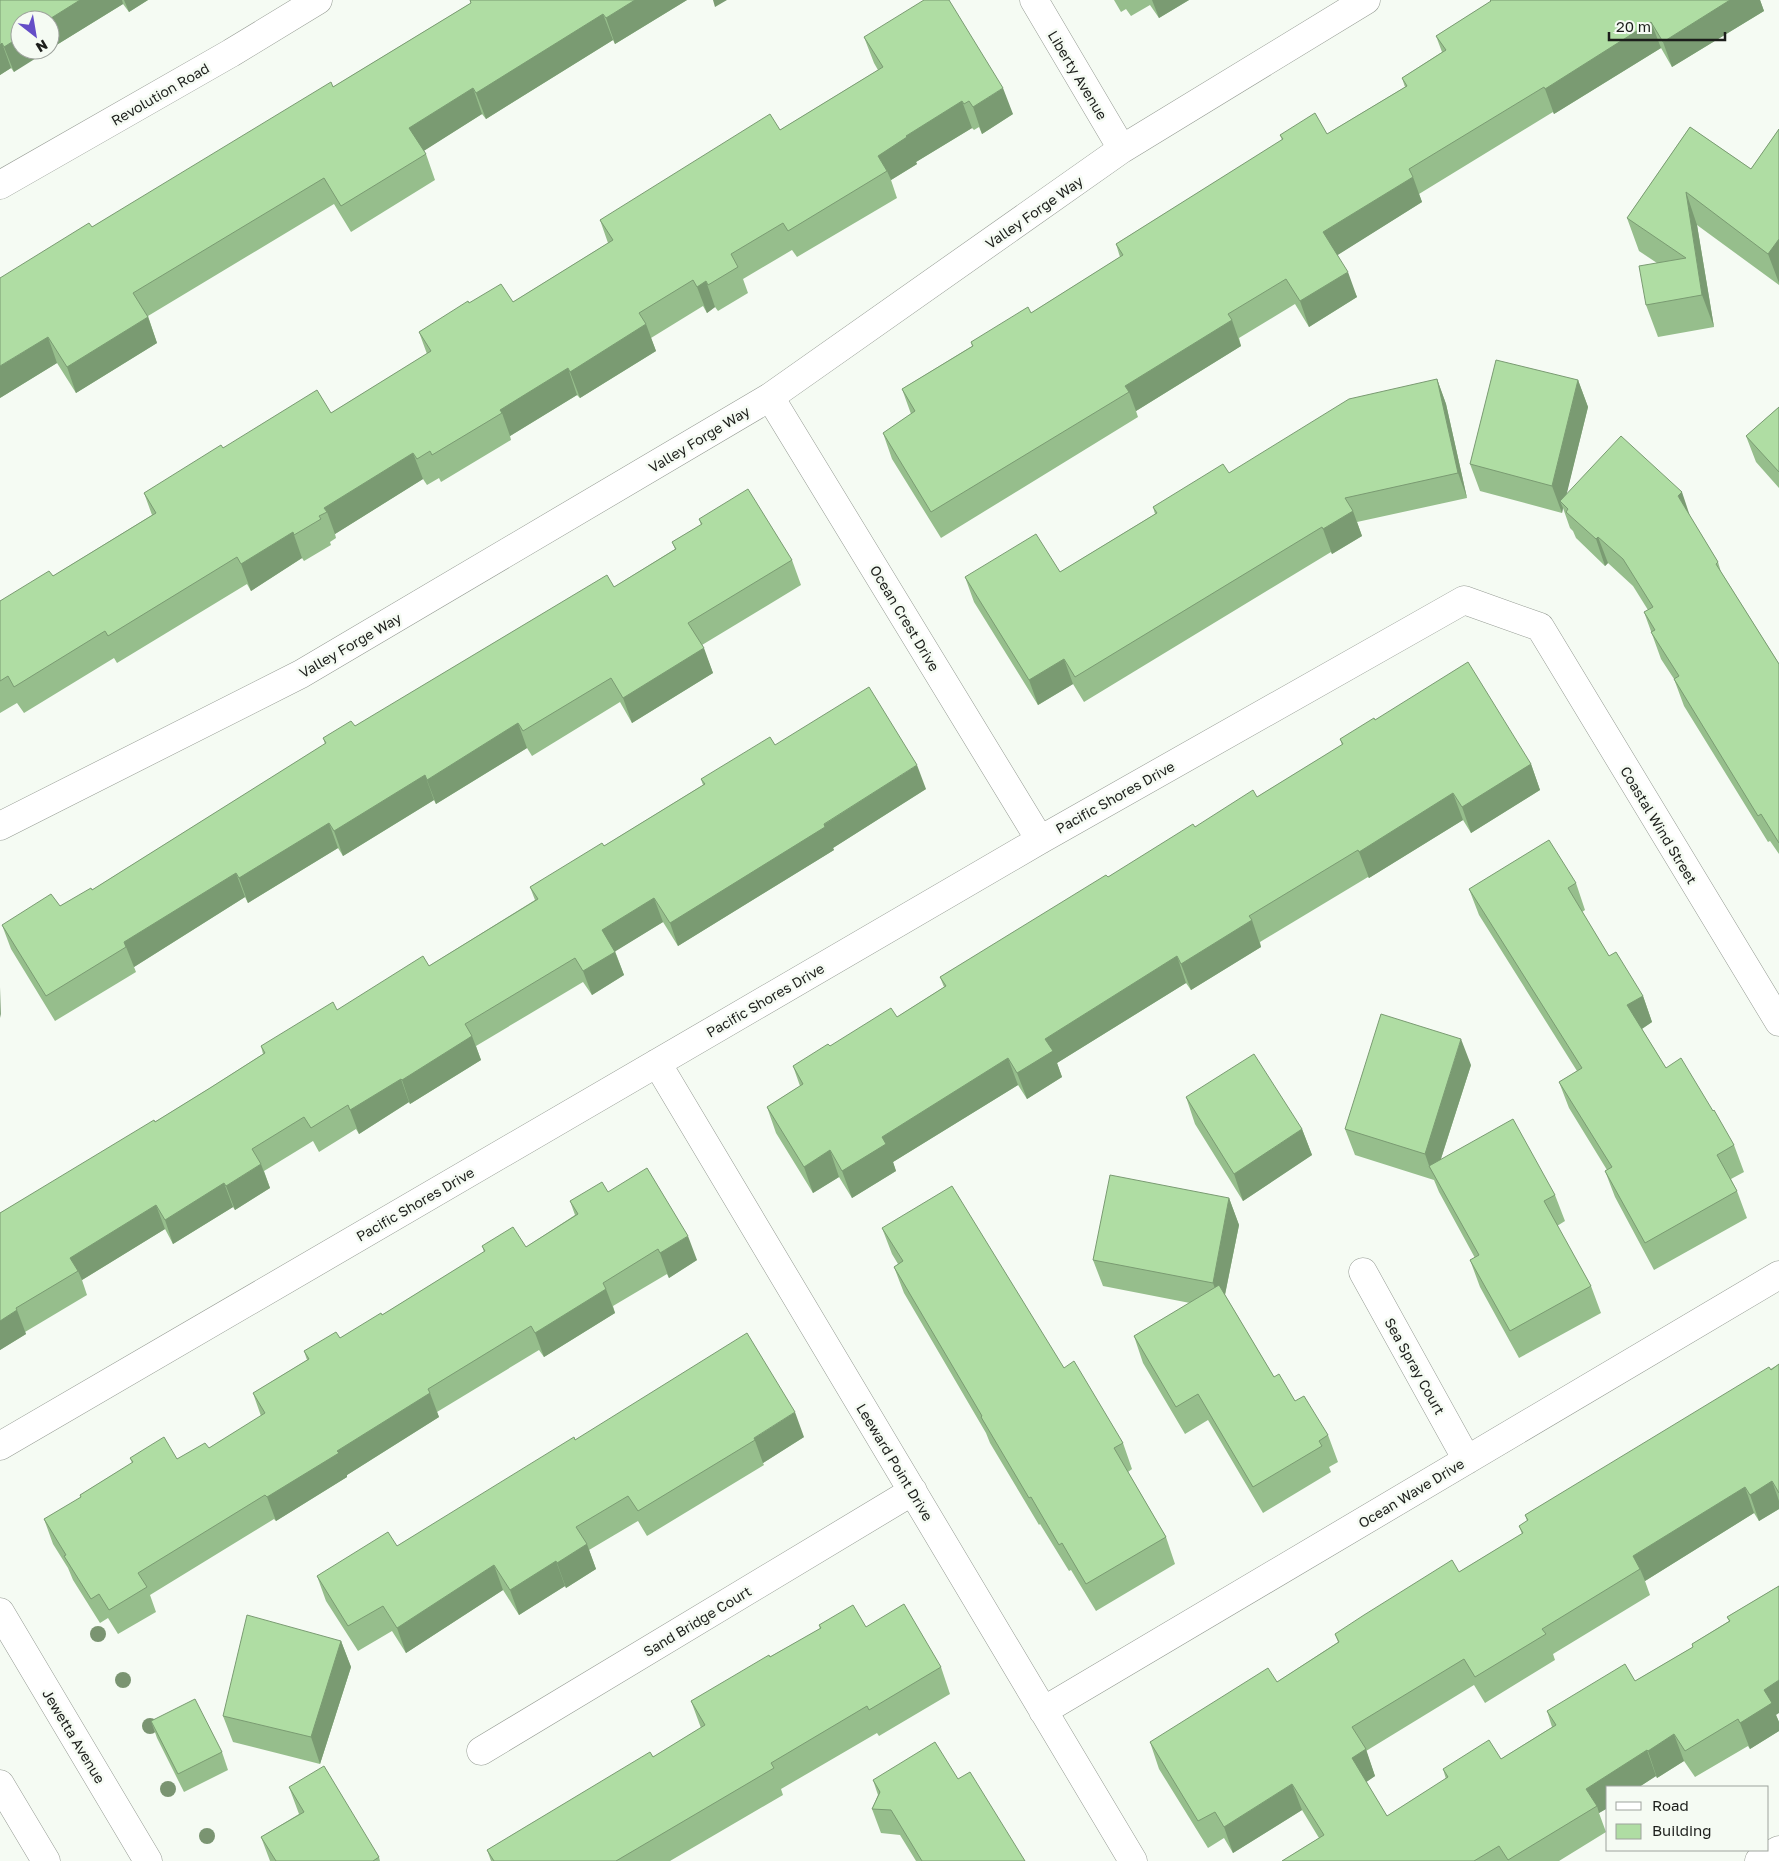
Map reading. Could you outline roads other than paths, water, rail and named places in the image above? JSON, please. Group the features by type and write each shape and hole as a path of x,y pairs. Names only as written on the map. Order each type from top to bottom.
{"street":[{"name":"Revolution Road","path":"0,185 231,53 318,0"},
{"name":"Liberty Avenue","path":"1034,0 1122,149"},
{"name":"Valley Forge Way","path":"0,826 301,674 770,397 1122,149 1366,0"},
{"name":"Ocean Crest Drive","path":"770,397 1040,840"},
{"name":"Pacific Shores Drive","path":"0,1446 1040,840 1464,600 1540,627"},
{"name":"Coastal Wind Street","path":"1540,627 1779,1022"},
{"name":"Leeward Point Drive","path":"657,1063 1133,1861"},
{"name":"Sea Spray Court","path":"1363,1272 1467,1460"},
{"name":"Ocean Wave Drive","path":"1043,1711 1779,1275"},
{"name":"Sand Bridge Court","path":"481,1751 913,1491"},
{"name":"Jewetta Avenue","path":"0,1612 148,1861"},
{"path":"0,1784 46,1861"},
{"path":"1759,1861 1779,1850"}]}
